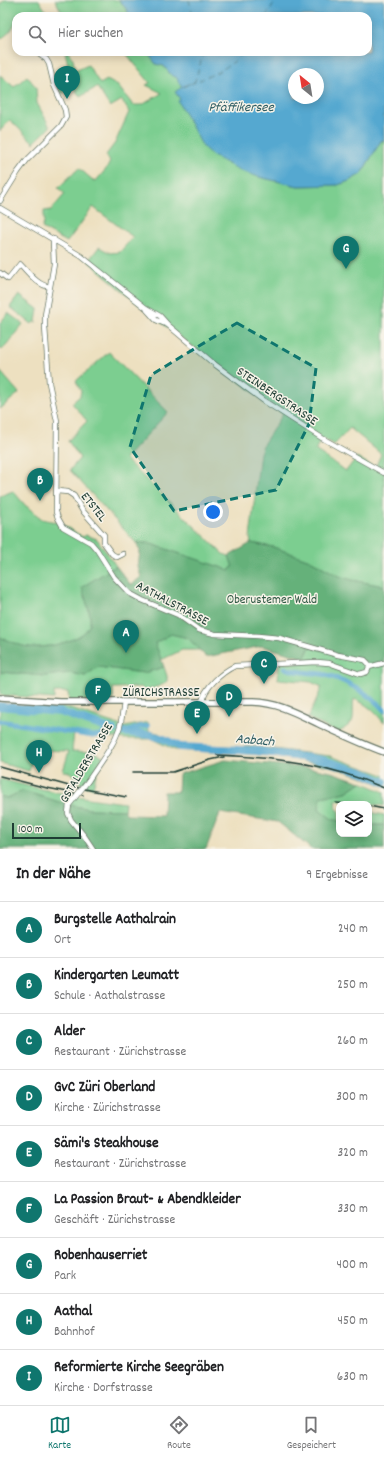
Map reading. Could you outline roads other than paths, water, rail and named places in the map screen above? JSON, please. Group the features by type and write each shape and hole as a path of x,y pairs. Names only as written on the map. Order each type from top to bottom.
{"main road":[{"name":"ZÜRICHSTRASSE","path":"0,698 57,702 253,702 278,705 360,743 384,752"}],"street":[{"path":"0,201 24,164 62,126 66,117 66,110 54,85 49,64 42,56"},
{"name":"STEINBERGSTRASSE","path":"0,208 81,256 146,308 160,316 168,325 213,363 271,405 322,438 384,473"},
{"name":"AATHALSTRASSE","path":"54,239 54,264 45,315 45,327 49,383 57,421 56,512 60,523 68,530 91,543 98,550 114,578 129,592 178,615 195,628 204,632 279,638 338,655 365,660 369,667"},
{"path":"0,272 8,279 20,264 43,286 50,287"},
{"name":"ETSTEL","path":"57,491 68,492 74,496 82,510 104,535 104,543 112,554 117,557 123,554"},
{"path":"202,702 207,688 235,666 317,662 329,663 360,674 366,672 369,667 384,663"},
{"name":"GSTALDERSTRASSE","path":"93,849 71,820 68,813 69,806 88,781 118,732 124,702"}],"water":[{"name":"Pfäffikersee","path":"119,0 384,0 384,140 381,141 361,174 349,181 338,185 298,186 259,177 241,171 213,156 203,147 178,101 180,99 175,92 182,87 176,77 172,76 164,66 156,64 150,56 372,56 372,12 128,12"}],"waterway":[{"path":"285,668 299,672 322,674 339,679 364,693 384,710"},
{"name":"Aabach","path":"0,706 60,712 113,730"},
{"path":"0,721 93,736 100,735 110,730"},
{"path":"126,732 139,727 148,726"},
{"name":"Aabach","path":"122,732 151,735 164,739 180,747 258,751 323,760 362,772 384,782"}],"railway":[{"path":"217,755 302,763 342,773 384,788"},
{"path":"133,772 173,772 224,757"},
{"path":"0,767 69,786 126,797"},
{"path":"0,776 47,788 83,795"},
{"path":"372,807 384,809"}],"place":[{"name":"Reformierte Kirche Seegräben","path":"67,99"},
{"name":"Robenhauserriet","path":"346,269"},
{"name":"Kindergarten Leumatt","path":"40,501"},
{"name":"Burgstelle Aathalrain","path":"126,653"},
{"name":"Alder","path":"264,684"},
{"name":"La Passion Braut- & Abendkleider","path":"98,711"},
{"name":"GvC Züri Oberland","path":"229,717"},
{"name":"Sämi's Steakhouse","path":"197,734"},
{"name":"Aathal","path":"39,773"}],"park label":[{"name":"Oberustemer Wald","path":"272,598"}]}
